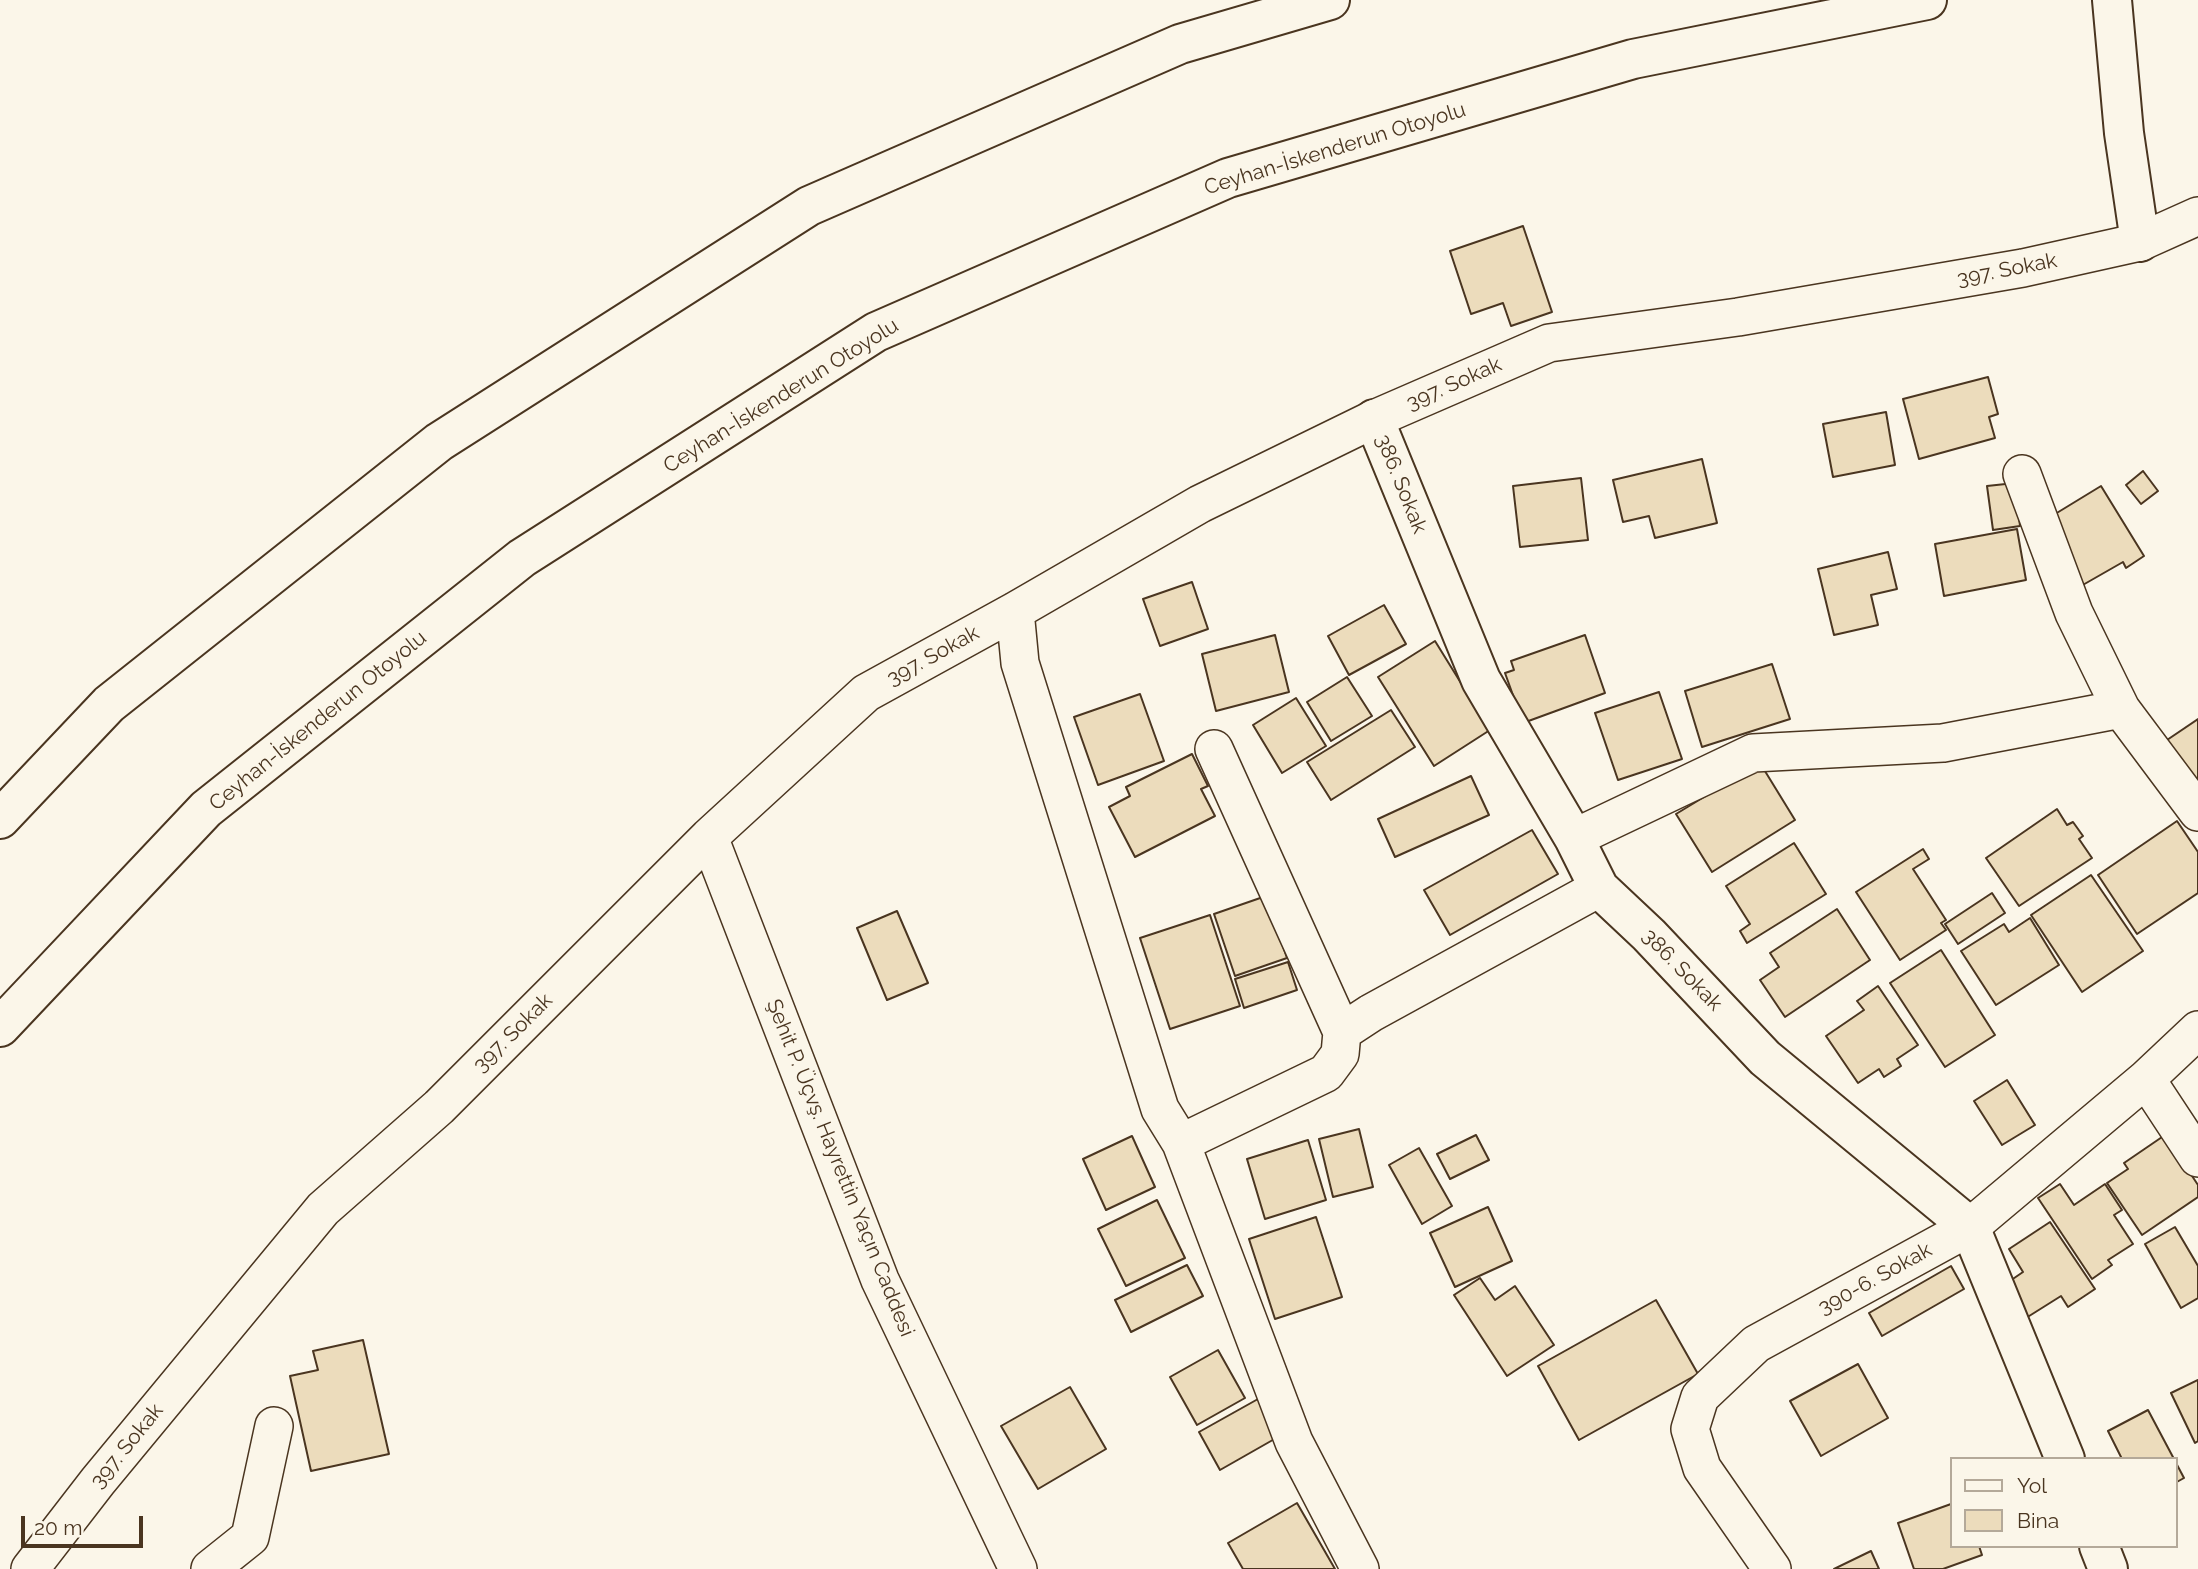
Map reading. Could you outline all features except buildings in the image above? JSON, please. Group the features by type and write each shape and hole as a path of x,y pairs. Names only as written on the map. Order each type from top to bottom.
{"main road":[{"path":"0,819 109,704 439,442 809,206 1180,44 1330,0"},
{"name":"Ceyhan-İskenderun Otoyolu","path":"0,1027 206,809 522,558 876,332 1228,178 1633,59 1927,0"},
{"path":"2112,0 2124,133 2140,242"},
{"name":"386. Sokak","path":"1374,419 1480,680 1574,838 1599,888 1649,935 1765,1058 1970,1227 2064,1457"},
{"path":"2100,1548 2108,1569"}],"street":[{"name":"397. Sokak","path":"30,1569 98,1481 323,1209 439,1107 709,837 866,693 1200,504 1374,419 1549,343 1738,317 2023,268 2140,242 2198,216"},
{"path":"2022,474 2074,613 2121,709 2198,812"},
{"path":"1015,611 1020,663 1160,1109 1181,1143 1294,1442 1360,1569"},
{"path":"1574,838 1753,753 1943,743 2121,709"},
{"path":"1181,1143 1326,1073 1340,1054 1342,1032 1214,749"},
{"name":"Şehit P. Üçvş. Hayrettin Yaçın Caddesi","path":"709,837 880,1280 1018,1569"},
{"path":"1342,1032 1371,1013 1599,888"},
{"name":"390-6. Sokak","path":"1772,1569 1702,1468 1690,1429 1700,1397 1756,1344 1970,1227 2146,1079 2198,1030"},
{"path":"2146,1079 2198,1158"},
{"path":"210,1569 250,1537 274,1426"}]}
